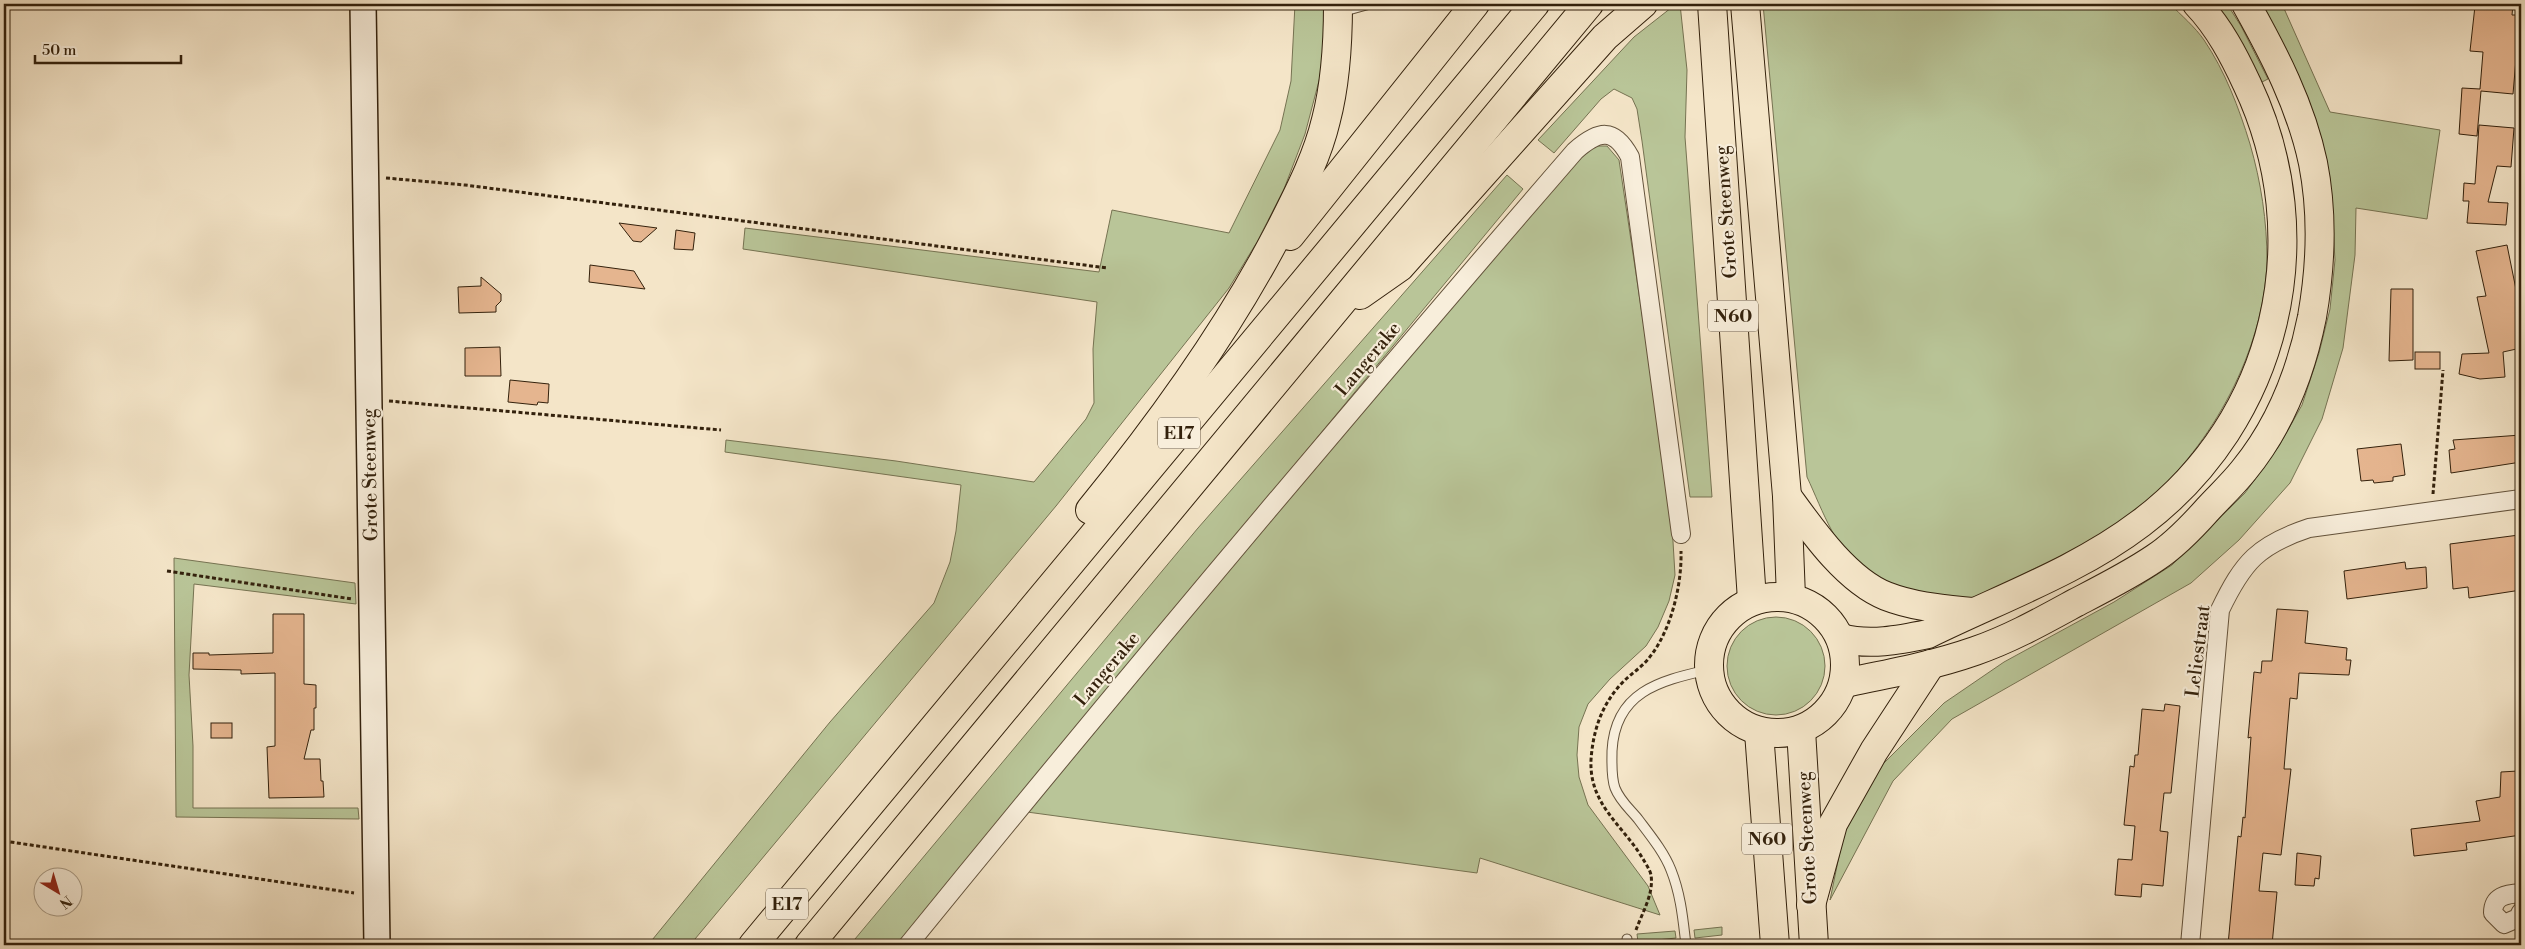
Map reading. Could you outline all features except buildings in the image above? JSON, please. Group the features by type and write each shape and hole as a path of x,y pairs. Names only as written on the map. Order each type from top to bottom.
{"highway":[{"path":"1252,284 1475,4"},
{"name":"E17","path":"753,945 1536,4"},
{"name":"E17","path":"809,945 1589,4"},
{"path":"1330,316 1400,267 1605,37 1643,4"},
{"name":"Grote Steenweg","path":"1712,4 1752,600"},
{"name":"Grote Steenweg","path":"1745,4 1787,496 1792,597"},
{"path":"1841,638 1857,642 1903,639 1928,634 2106,546 2142,522 2181,487 2210,454 2234,418 2253,383 2268,344 2283,266 2283,223 2278,177 2268,137 2254,99 2233,55 2197,4"},
{"path":"1844,683 1931,664 1975,651 2017,634 2157,557 2185,534 2245,470 2291,391 2306,346 2318,284 2320,247 2319,208 2313,164 2291,93 2276,59 2246,4"},
{"path":"822,862 1020,596 1110,486 1211,348 1252,284 1304,182 1326,121 1338,54 1338,8"},
{"path":"1787,496 1815,534 1849,571 1885,596 1923,607 1973,612"},
{"path":"1792,597 1812,605 1829,619 1841,638 1846,660 1844,683 1828,711 1801,730 1759,732 1733,719 1715,698 1707,670 1711,641 1727,616 1752,600 1792,597"},
{"path":"1811,905 1833,824 1874,751 1931,664"},
{"name":"Grote Steenweg","path":"1801,730 1814,945"},
{"name":"Grote Steenweg","path":"1759,732 1775,945"}],"street":[{"name":"Grote Steenweg","path":"363,4 377,945"},
{"name":"Langerake","path":"908,945 1037,787 1397,357 1575,151 1589,139 1603,134 1612,135 1622,142 1630,157 1681,534"},
{"name":"Leliestraat","path":"2190,945 2220,610 2234,581 2246,563 2282,537 2309,528 2521,499"},
{"path":"2521,893 2504,895 2496,899 2493,913 2504,924 2518,918 2521,912"}],"lane":[{"path":"1338,8 1370,4"},
{"path":"1686,945 1681,902 1671,869 1656,843 1624,804 1615,788 1612,774 1613,739 1617,722 1631,702 1645,690 1661,681 1707,670"}],"path":[{"path":"365,176 465,185 1107,268"},
{"path":"2432,511 2443,370"},
{"path":"369,399 721,430"},
{"path":"1627,942 1634,934 1647,903 1651,873 1637,849 1601,805 1592,769 1594,738 1599,717 1606,704 1623,682 1650,657 1672,612 1682,574 1681,534"},
{"path":"167,571 372,602"},
{"path":"4,841 376,896"}],"green space":[{"path":"1295,4 1328,4 1320,77 1305,134 1284,189 1257,242 1229,288 1056,506 690,945 648,945 830,722 934,603 950,562 956,531 961,485 725,452 726,440 896,461 1034,482 1086,419 1094,403 1093,349 1097,302 743,249 745,228 1099,272 1112,210 1229,233 1280,130 1291,81"},
{"path":"1676,4 1680,4 1687,70 1685,137 1712,497 1690,497 1642,141 1637,109 1632,98 1614,89 1601,99 1554,153 1538,140 1634,37"},
{"path":"1763,4 2170,4 2196,30 2212,52 2231,90 2241,117 2254,158 2265,216 2267,261 2264,295 2245,361 2213,424 2170,479 2134,512 2082,545 2000,586 1967,600 1937,600 1909,592 1877,579 1858,566 1839,543 1807,477"},
{"path":"2212,4 2227,4 2241,26 2268,79 2260,83"},
{"path":"2262,4 2282,4 2330,112 2440,130 2427,219 2356,208 2355,255 2343,348 2322,419 2290,483 2239,540 2191,583 1952,719 1893,781 1830,900 1844,832 1877,770 1944,703 2004,662 2114,602 2172,565 2245,493 2279,446 2302,405 2319,353 2330,309 2335,260 2332,210 2322,148 2308,98 2287,51"},
{"path":"1594,146 1607,146 1619,160 1671,508 1675,575 1669,601 1658,627 1646,646 1610,679 1588,704 1579,727 1577,755 1579,777 1588,805 1648,886 1660,915 1480,858 1477,873 1027,812 1304,477 1577,160"},
{"path":"1507,175 1523,189 897,945 850,945 1198,528"},
{"path":"174,558 355,583 356,604 194,584 189,675 193,746 193,808 358,808 359,819 176,817"},
{"path":"1776,617 1795,621 1811,631 1821,647 1825,666 1821,685 1811,701 1795,711 1776,715 1757,711 1741,701 1731,685 1727,666 1731,647 1741,631 1757,621"},
{"path":"1722,927 1722,935 1695,938 1694,930"},
{"path":"1675,931 1676,938 1638,942 1637,934"}]}
